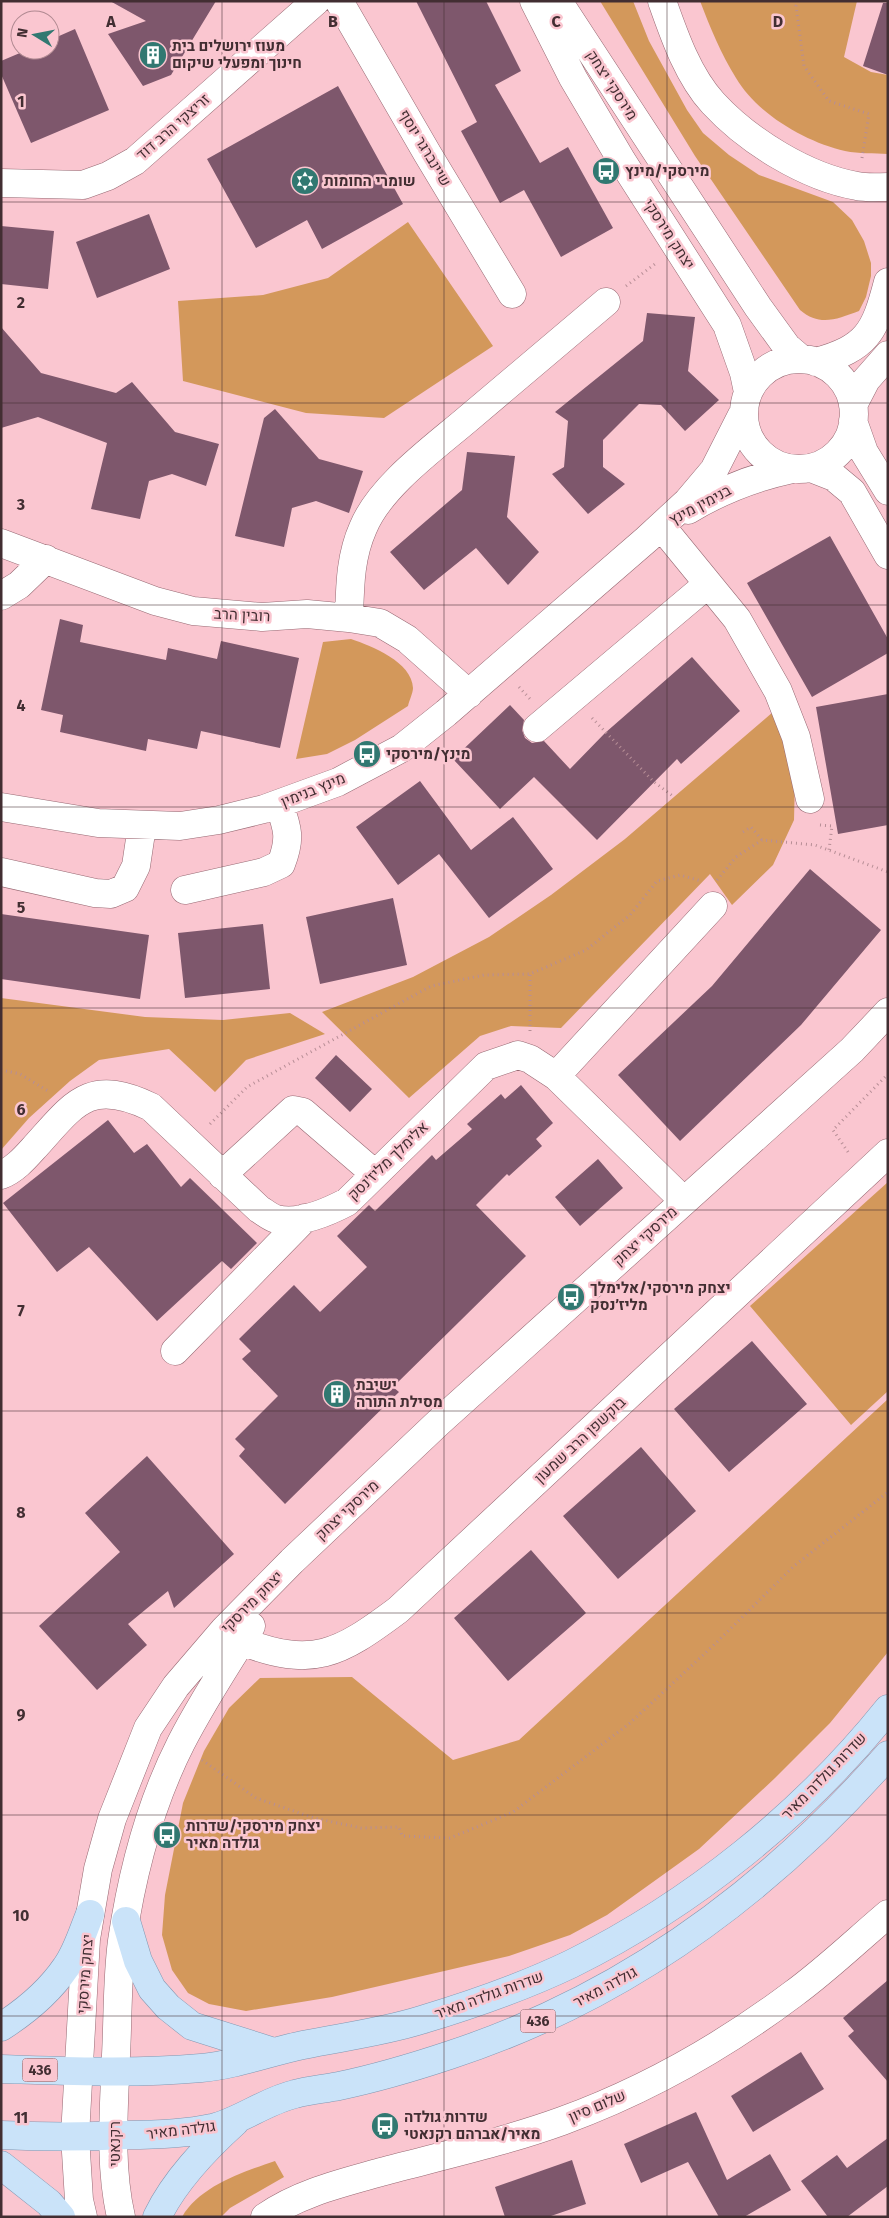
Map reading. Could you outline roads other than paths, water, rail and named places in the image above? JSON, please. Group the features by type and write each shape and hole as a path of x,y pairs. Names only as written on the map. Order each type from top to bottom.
{"main road":[{"name":"שדרות גולדה מאיר","path":"1,2069 78,2072 202,2068 236,2062 271,2051 418,2021 498,1994 568,1965 614,1941 671,1906 721,1871 778,1823 820,1783 888,1709"},
{"name":"גולדה מאיר","path":"114,2136 184,2133 213,2128 238,2119 259,2107 294,2094 384,2075 449,2056 514,2032 590,1997 686,1939 740,1897 811,1834 888,1755"},
{"path":"1,2027 25,2012 67,1966 90,1914"},
{"path":"126,1921 138,1961 152,1989 168,2007 192,2026 271,2051"},
{"path":"157,2217 169,2196 193,2164 238,2119"},
{"name":"436","path":"1,2135 114,2136"},
{"path":"1,2165 36,2192 61,2217"}],"street":[{"name":"זריצקי הרב דוד","path":"1,183 83,184 108,176 134,161 316,1"},
{"name":"שיינברגר יוסף","path":"339,1 512,294"},
{"name":"יצחק מירסקי","path":"534,1 573,78 622,161 727,325 744,373 746,402"},
{"name":"מירסקי יצחק","path":"558,1 777,334 787,347 808,360"},
{"path":"662,1 672,30 696,78 712,103 738,126 768,149 795,164 857,186 888,187"},
{"path":"888,282 877,320 863,340 840,355 808,360 784,361 769,367 757,378 746,402 745,428 752,443 762,456 776,465 802,468 834,476 852,492 888,556"},
{"path":"349,618 350,583 354,555 363,528 381,497 442,442 606,302"},
{"path":"802,468 826,462 839,451 848,437 853,413 866,380 888,355"},
{"path":"808,360 829,368 841,378 849,391 864,452 888,491"},
{"name":"בנימין מינץ","path":"661,526 688,502 714,470 746,402"},
{"name":"בנימין מינץ","path":"661,526 712,496 743,483 802,468"},
{"path":"661,526 737,619 778,691 796,737 810,799"},
{"name":"מינץ בנימין","path":"1,807 98,822 142,826 180,826 219,820 279,804 338,782 402,748 468,694 661,526"},
{"name":"רובין הרב","path":"1,542 154,601 193,611 230,616 262,617 307,614 380,623 407,639 468,694"},
{"path":"1,596 19,585 46,560"},
{"path":"537,728 708,584"},
{"path":"185,890 264,872 280,864 288,848 288,830 279,804"},
{"path":"1,872 95,893 111,894 125,888 136,866 142,826"},
{"path":"684,1201 556,1076 711,891"},
{"name":"מירסקי יצחק","path":"292,1561 439,1422 852,1050 888,1012"},
{"name":"אלימלך מליז'נסק","path":"1,1175 23,1160 71,1108 87,1098 107,1093 130,1097 151,1107 259,1210 276,1219 305,1218 326,1213 347,1202 486,1066 518,1055 530,1059 556,1076"},
{"path":"222,1175 282,1118 293,1110 303,1112 375,1174"},
{"name":"בוקשפן הרב שמעון","path":"241,1641 268,1652 294,1656 319,1655 360,1638 398,1610 888,1153"},
{"path":"175,1351 305,1218"},
{"name":"יצחק מירסקי","path":"116,2071 122,1944 134,1877 146,1830 180,1744 209,1692 292,1561"},
{"name":"יצחק מירסקי","path":"78,2072 86,1939 98,1869 112,1819 148,1728 176,1686 224,1630 292,1561"},
{"name":"שלום סיון","path":"265,2217 276,2209 306,2196 351,2180 561,2121 676,2071 738,2033 794,1994 888,1914"},
{"name":"רקנאטי","path":"116,2071 114,2136 116,2194 121,2217"},
{"path":"78,2072 75,2136 79,2200 83,2217"}],"place":[{"name":"מעוז ירושלים בית חינוך ומפעלי שיקום","path":"153,55"},
{"name":"מירסקי/מינץ","path":"606,171"},
{"name":"שומרי החומות","path":"305,181"},
{"name":"מינץ/מירסקי","path":"367,754"},
{"name":"יצחק מירסקי/אלימלך מליז׳נסק","path":"571,1297"},
{"name":"ישיבת מסילת התורה","path":"337,1394"},
{"name":"יצחק מירסקי/שדרות גולדה מאיר","path":"167,1835"},
{"name":"שדרות גולדה מאיר/אברהם רקנאטי","path":"385,2126"}]}
